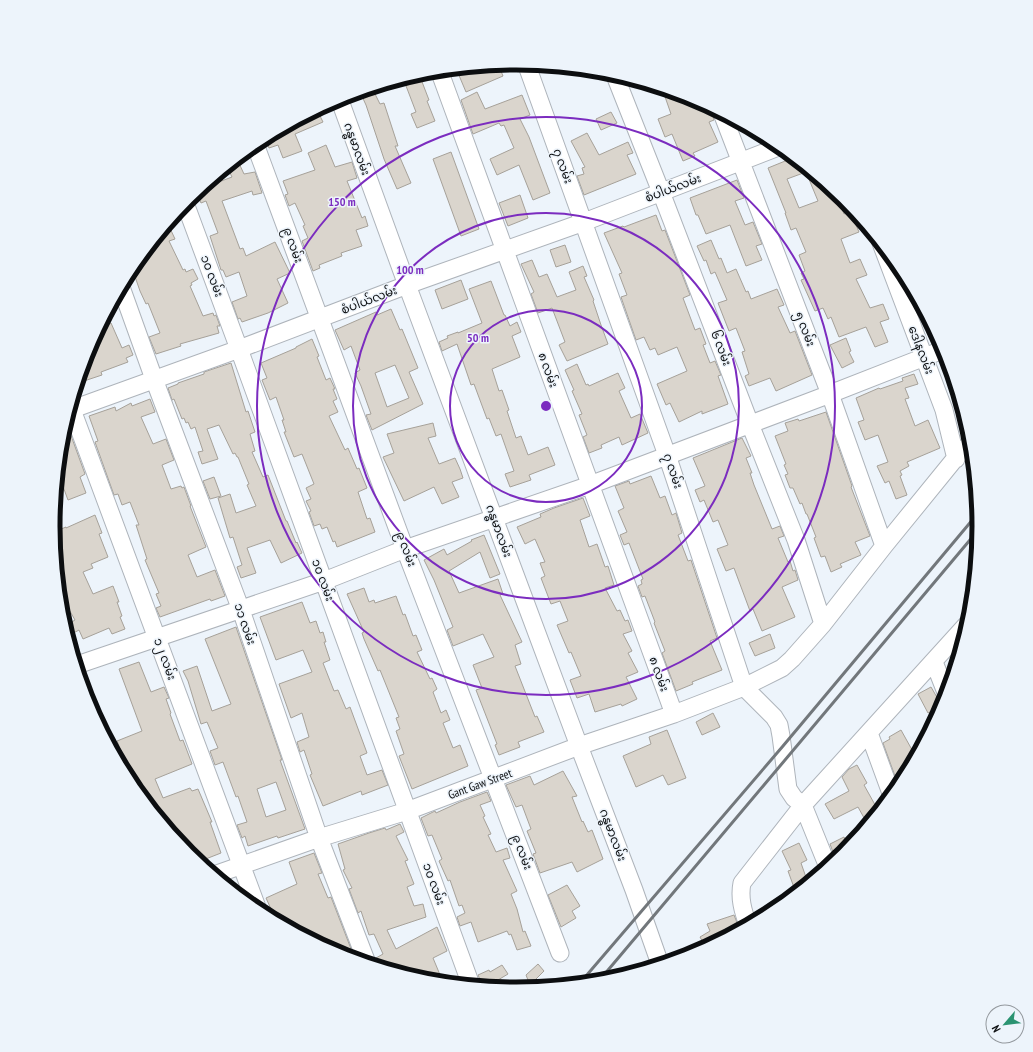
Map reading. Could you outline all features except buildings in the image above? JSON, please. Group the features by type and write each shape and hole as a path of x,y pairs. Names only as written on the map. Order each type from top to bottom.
{"street":[{"name":"၇ လမ်း","path":"529,70 667,455 744,687 774,717 778,724 788,789 794,798 802,805 826,861"},
{"name":"၈ လမ်း","path":"441,76 674,714"},
{"name":"၆ လမ်း","path":"617,81 796,540 823,624"},
{"name":"ဂန္ဓမာလမ်း","path":"341,104 407,285 634,890 658,959"},
{"name":"၅ လမ်း","path":"725,121 830,394 884,546"},
{"name":"စံပါယ်လမ်း","path":"76,407 239,349 407,285 584,222 774,149"},
{"name":"၉ လမ်း","path":"257,150 405,549 560,953"},
{"name":"၁၀ လမ်း","path":"188,210 469,980"},
{"name":"ဒေါနလမ်း","path":"887,259 944,410 956,458"},
{"name":"၁၁ လမ်း","path":"123,294 241,610 319,838 364,956"},
{"path":"81,664 324,581 405,549 590,485 938,351"},
{"name":"၁၂ လမ်း","path":"74,417 254,899"},
{"name":"Gant Gaw Street","path":"220,873 319,838 407,811 579,746 674,714 744,687 782,668 823,624 884,546 956,458 966,448"},
{"path":"746,920 740,899 742,883 802,805 960,633"},
{"path":"934,662 944,687"},
{"path":"869,733 890,789"}],"railway":[{"path":"585,978 783,746 973,519"},
{"path":"605,974 973,537"}]}
